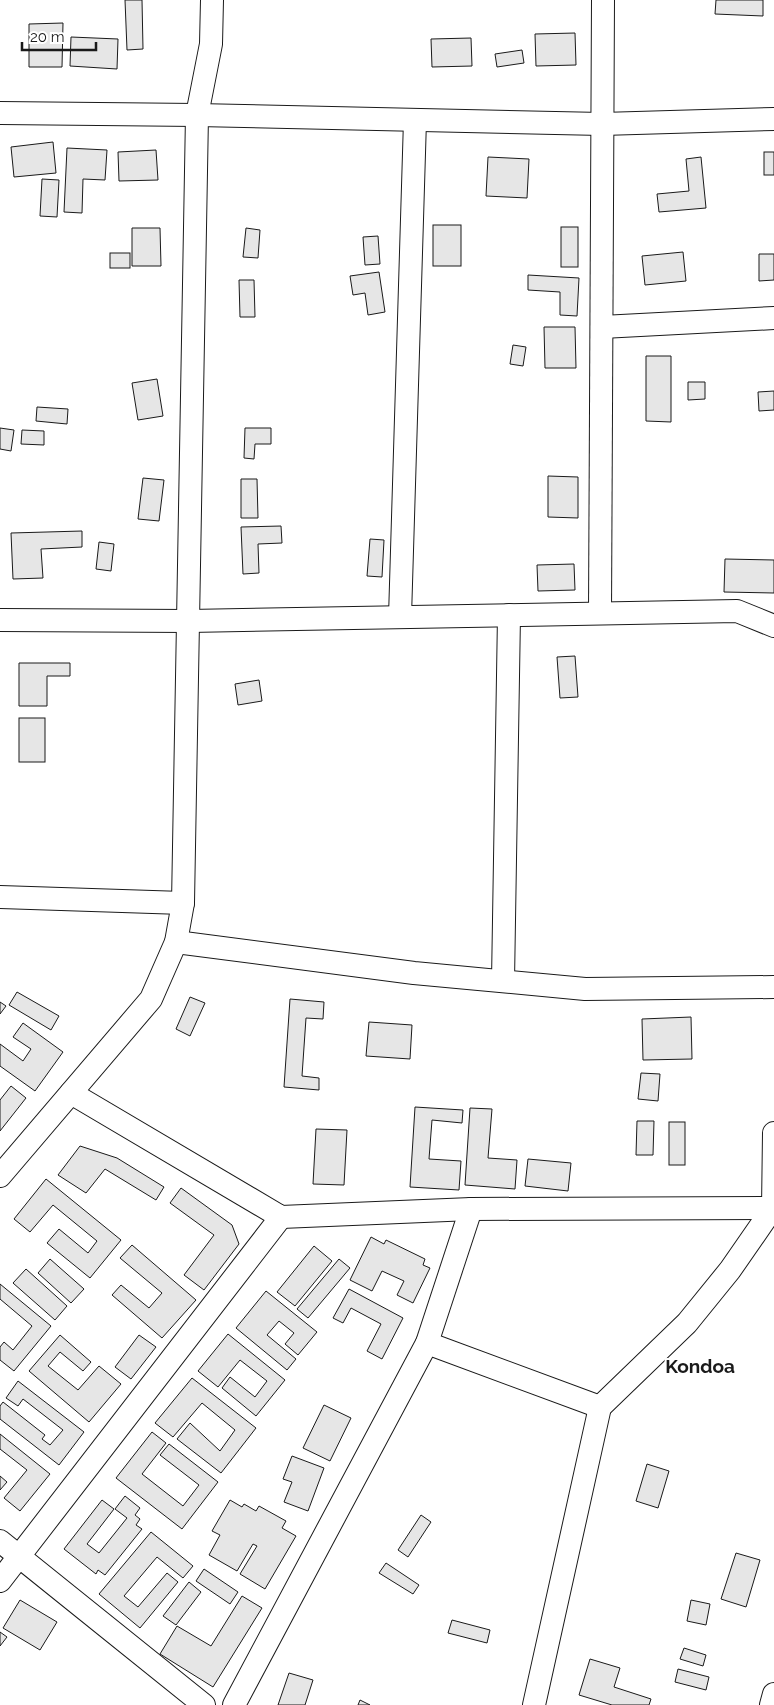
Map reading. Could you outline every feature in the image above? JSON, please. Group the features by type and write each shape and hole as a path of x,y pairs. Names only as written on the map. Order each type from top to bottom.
{"street":[{"path":"0,1176 151,999 176,942 183,903 197,115 211,44 212,0"},
{"path":"600,613 603,0"},
{"path":"0,113 197,115 602,124 774,119"},
{"path":"400,617 415,120"},
{"path":"602,327 774,318"},
{"path":"0,620 189,621 737,611 774,626"},
{"path":"503,981 509,615"},
{"path":"0,897 183,903"},
{"path":"176,942 414,973 585,989 774,987"},
{"path":"71,1093 281,1217 471,1208 774,1208"},
{"path":"534,1705 600,1407 687,1322 730,1270 774,1208 774,1133"},
{"path":"234,1705 427,1343 471,1208"},
{"path":"0,1581 281,1217"},
{"path":"427,1343 600,1407"},
{"path":"0,1541 204,1705"},
{"path":"772,1705 774,1694"}],"building":[{"path":"125,0 142,0 143,49 127,50"},
{"path":"716,0 763,0 763,16 715,14"},
{"path":"63,23 62,67 29,67 29,24"},
{"path":"575,33 576,65 536,66 535,34"},
{"path":"71,37 118,39 117,69 70,66"},
{"path":"471,38 472,66 432,67 431,39"},
{"path":"522,50 524,63 497,67 495,54"},
{"path":"53,142 56,173 14,177 11,147"},
{"path":"67,148 107,150 105,180 83,179 82,213 64,212"},
{"path":"156,150 158,180 119,181 118,152"},
{"path":"764,152 774,152 774,175 764,175"},
{"path":"488,157 529,159 527,198 486,196"},
{"path":"701,157 706,208 659,212 657,194 689,191 686,159"},
{"path":"42,179 59,180 57,217 40,216"},
{"path":"433,225 461,225 461,266 433,266"},
{"path":"561,227 578,227 578,267 561,267"},
{"path":"132,228 160,228 161,266 132,266"},
{"path":"246,228 260,230 258,258 243,257"},
{"path":"378,236 380,264 365,265 363,237"},
{"path":"683,252 686,281 645,285 642,256"},
{"path":"110,253 130,253 130,268 110,268"},
{"path":"759,254 774,254 774,280 759,281"},
{"path":"379,272 385,312 368,315 365,293 353,295 350,276"},
{"path":"528,275 579,278 577,316 560,315 560,292 528,290"},
{"path":"239,280 254,280 255,317 240,317"},
{"path":"544,327 575,327 576,368 545,368"},
{"path":"513,345 526,347 523,366 510,364"},
{"path":"646,356 671,356 671,422 646,421"},
{"path":"157,379 163,416 138,420 132,383"},
{"path":"688,382 705,382 705,399 688,400"},
{"path":"774,391 774,410 759,411 758,392"},
{"path":"37,407 68,409 67,424 36,421"},
{"path":"0,428 14,430 11,451 0,449"},
{"path":"245,428 271,428 271,444 255,444 254,459 244,458"},
{"path":"22,430 44,431 44,445 21,444"},
{"path":"548,476 578,477 578,518 548,517"},
{"path":"143,478 164,480 159,521 138,519"},
{"path":"241,479 257,479 258,518 241,518"},
{"path":"281,526 282,543 258,544 259,573 243,574 241,527"},
{"path":"82,531 82,547 41,549 43,578 13,579 11,533"},
{"path":"370,539 384,540 382,577 367,576"},
{"path":"99,542 114,544 111,571 96,569"},
{"path":"725,559 774,560 774,593 724,592"},
{"path":"574,564 575,590 538,591 537,565"},
{"path":"575,656 578,697 560,698 557,657"},
{"path":"19,663 70,663 70,676 47,676 47,706 19,706"},
{"path":"259,680 262,701 238,705 235,684"},
{"path":"19,718 45,718 45,762 19,762"},
{"path":"17,992 59,1016 51,1030 9,1005"},
{"path":"190,997 205,1003 190,1036 176,1029"},
{"path":"290,999 324,1002 323,1019 306,1018 302,1076 319,1078 319,1090 284,1087"},
{"path":"0,1002 6,1006 0,1014"},
{"path":"691,1017 692,1059 643,1060 642,1019"},
{"path":"369,1022 412,1025 410,1059 366,1056"},
{"path":"23,1023 63,1052 35,1091 0,1066 0,1044 23,1061 31,1049 13,1037"},
{"path":"641,1073 660,1074 658,1101 638,1099"},
{"path":"11,1086 26,1098 0,1131 0,1100"},
{"path":"415,1107 463,1110 462,1123 432,1120 429,1159 461,1161 459,1190 410,1187"},
{"path":"470,1108 492,1109 488,1158 517,1160 515,1189 465,1185"},
{"path":"637,1121 654,1121 653,1155 636,1155"},
{"path":"669,1122 685,1122 685,1165 669,1165"},
{"path":"316,1129 347,1130 344,1185 313,1184"},
{"path":"80,1146 117,1158 164,1187 156,1200 105,1169 86,1193 58,1175"},
{"path":"528,1159 571,1163 568,1191 525,1186"},
{"path":"46,1179 121,1240 90,1278 47,1243 59,1229 88,1253 97,1241 53,1205 30,1232 14,1219"},
{"path":"181,1188 232,1225 239,1244 204,1290 184,1275 214,1235 170,1203"},
{"path":"371,1237 384,1244 386,1240 425,1259 423,1265 430,1268 413,1303 397,1295 404,1281 382,1271 372,1291 350,1280"},
{"path":"132,1245 196,1300 162,1338 112,1295 121,1285 149,1308 162,1293 120,1258"},
{"path":"314,1246 332,1261 295,1306 277,1292"},
{"path":"50,1259 84,1289 71,1303 38,1273"},
{"path":"339,1259 350,1268 308,1318 297,1309"},
{"path":"26,1269 67,1306 55,1320 13,1283"},
{"path":"0,1284 51,1326 14,1371 0,1360 0,1347 4,1342 13,1350 32,1326 0,1299"},
{"path":"349,1289 403,1318 382,1359 367,1351 381,1324 351,1308 343,1323 333,1318"},
{"path":"266,1291 317,1332 298,1355 285,1344 294,1333 279,1321 267,1335 296,1359 287,1370 236,1328"},
{"path":"228,1334 285,1380 256,1416 222,1388 230,1377 255,1397 267,1381 240,1360 218,1387 198,1371"},
{"path":"60,1335 91,1362 83,1371 60,1352 48,1366 78,1390 99,1366 121,1384 89,1422 29,1371"},
{"path":"139,1335 156,1347 131,1379 115,1367"},
{"path":"192,1378 256,1428 221,1473 177,1439 190,1423 220,1451 235,1430 202,1403 173,1437 155,1423"},
{"path":"18,1381 84,1432 59,1465 0,1419 0,1406 3,1402 45,1435 42,1439 50,1445 63,1430 23,1399 18,1406 6,1398"},
{"path":"324,1405 351,1418 330,1461 303,1448"},
{"path":"152,1432 166,1443 142,1474 183,1506 199,1485 160,1455 169,1444 218,1482 182,1529 116,1478"},
{"path":"0,1434 50,1474 20,1511 4,1498 27,1470 0,1449"},
{"path":"292,1456 324,1468 308,1511 284,1502 292,1482 283,1479"},
{"path":"647,1464 669,1471 658,1508 636,1501"},
{"path":"0,1476 7,1482 0,1490"},
{"path":"125,1496 140,1508 135,1515 140,1519 136,1525 142,1529 105,1575 98,1570 96,1574 64,1549 102,1500 114,1509 87,1544 99,1553 127,1518 115,1509"},
{"path":"230,1500 242,1507 244,1504 256,1511 259,1506 286,1521 282,1528 296,1536 265,1589 240,1574 257,1546 253,1544 237,1571 209,1555 220,1535 212,1531"},
{"path":"421,1515 431,1522 408,1557 398,1550"},
{"path":"151,1532 193,1566 183,1578 157,1557 124,1596 138,1607 167,1573 178,1582 140,1628 99,1594"},
{"path":"736,1553 760,1560 746,1607 721,1599"},
{"path":"386,1563 419,1585 413,1594 379,1573"},
{"path":"204,1569 238,1592 230,1604 196,1581"},
{"path":"189,1582 201,1592 176,1625 163,1616"},
{"path":"242,1596 262,1608 213,1687 160,1654 177,1626 211,1646"},
{"path":"20,1600 57,1622 40,1650 3,1628"},
{"path":"691,1600 710,1604 706,1625 687,1621"},
{"path":"452,1620 490,1630 487,1643 448,1633"},
{"path":"0,1632 7,1637 0,1646"},
{"path":"684,1648 706,1655 703,1666 680,1659"},
{"path":"590,1659 620,1668 614,1687 651,1699 649,1705 612,1705 579,1695"},
{"path":"678,1669 709,1677 706,1690 675,1682"},
{"path":"289,1673 313,1680 305,1705 278,1705"},
{"path":"360,1700 370,1705 358,1705"}],"district":[{"name":"Kondoa","path":"700,1366"}]}
